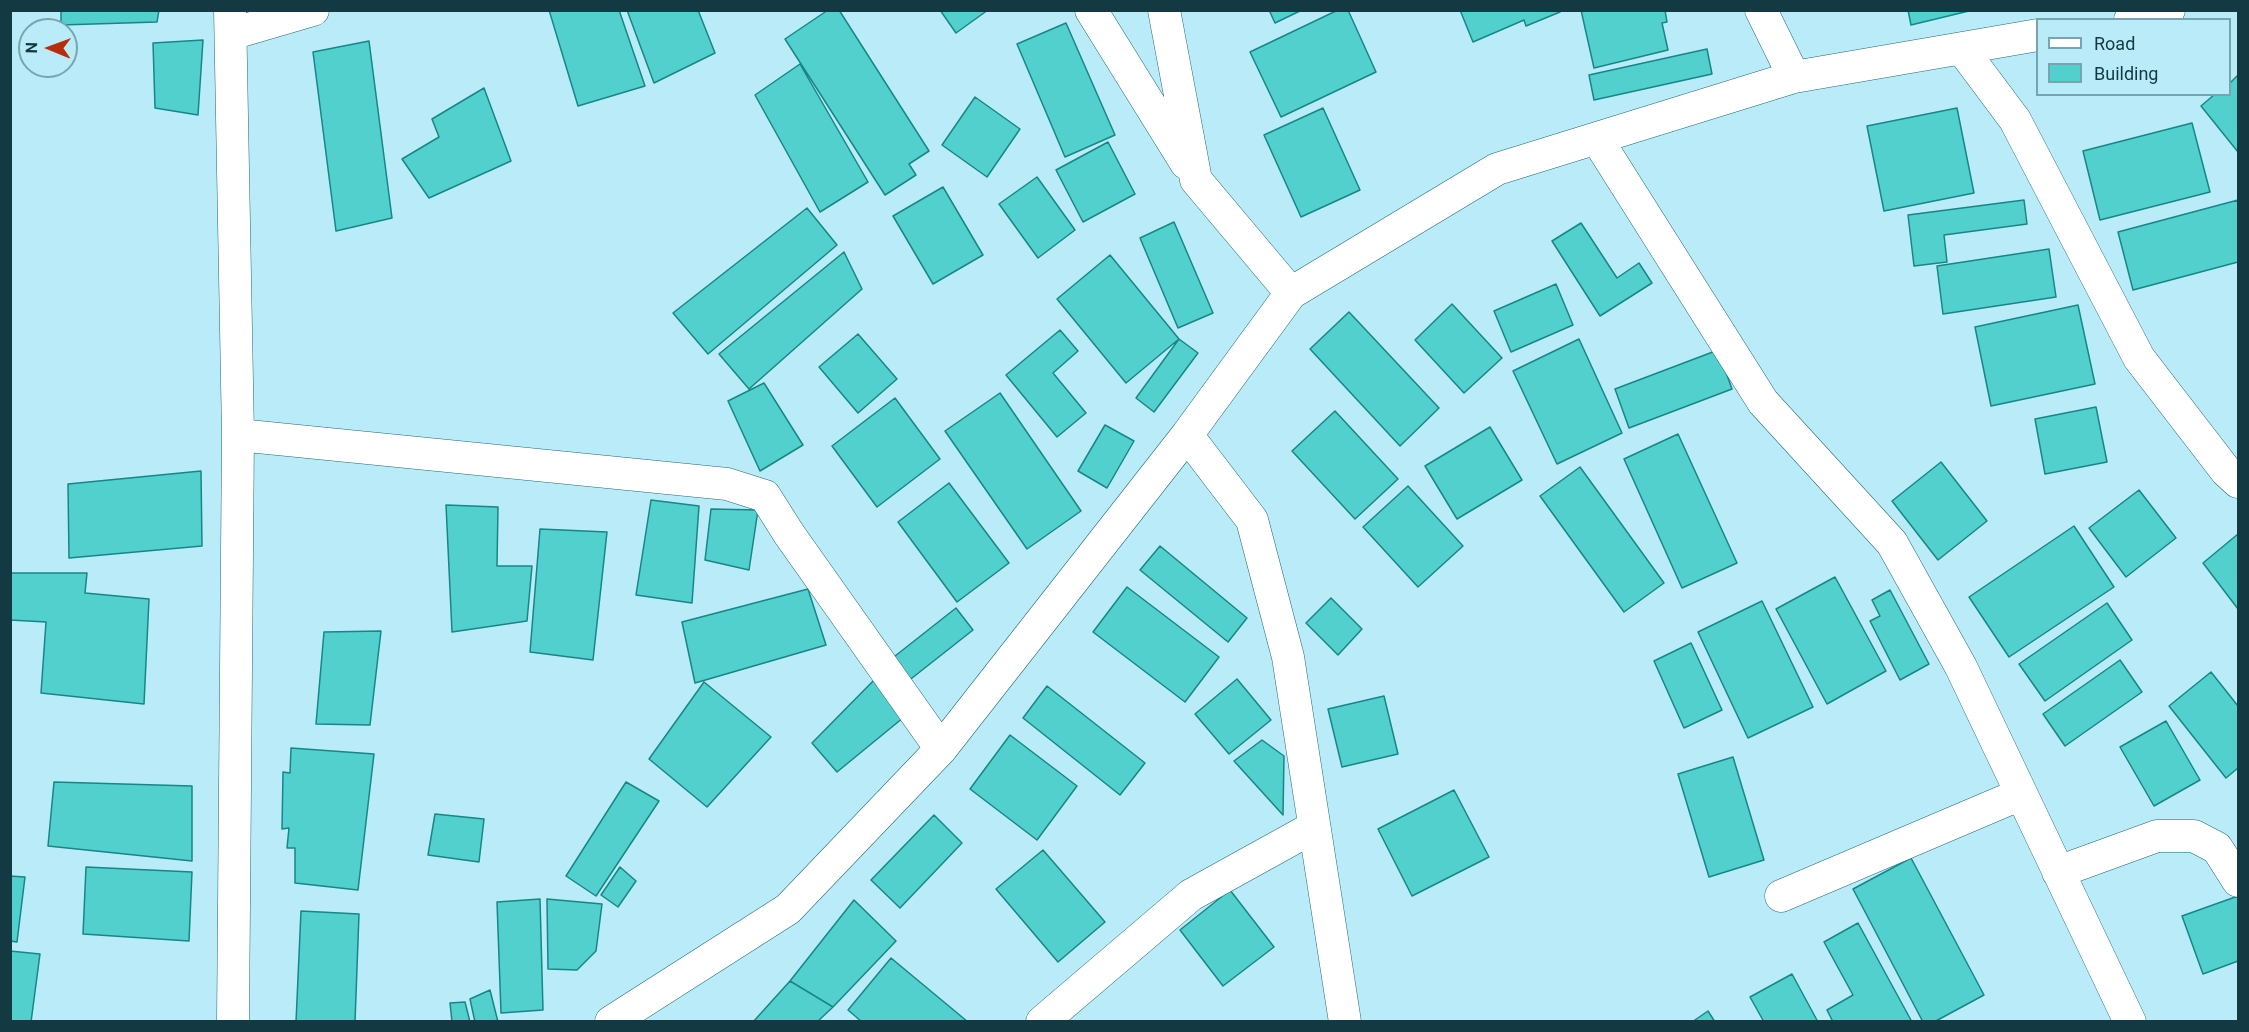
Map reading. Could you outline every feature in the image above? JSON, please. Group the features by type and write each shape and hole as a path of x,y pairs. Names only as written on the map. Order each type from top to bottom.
{"street":[{"path":"233,1022 238,435 231,22 313,10"},
{"path":"1091,10 1196,180 1291,293"},
{"path":"1164,10 1196,180"},
{"path":"1761,10 1794,78"},
{"path":"2138,18 2169,10"},
{"path":"611,1022 788,909 941,749 1187,435 1291,293 1497,169 1794,78 1962,49 2033,27"},
{"path":"1962,49 2015,120 2139,358 2226,471 2238,482"},
{"path":"1597,138 1763,402 1892,543 1961,667 2130,1022"},
{"path":"238,435 727,484 765,496 789,534 941,749"},
{"path":"1187,435 1252,520 1288,657 1345,1022"},
{"path":"1781,896 2021,794"},
{"path":"1042,1022 1191,895 1314,828"},
{"path":"2058,872 2157,836 2194,836 2217,848 2238,881"}],"building":[{"path":"61,10 159,10 157,22 78,24 78,18 61,18"},
{"path":"549,10 619,10 645,86 578,106"},
{"path":"627,10 698,10 715,53 654,83"},
{"path":"828,10 839,10 929,151 909,164 916,175 885,195 785,39"},
{"path":"940,10 988,10 956,33"},
{"path":"1269,10 1302,10 1275,23"},
{"path":"1338,10 1348,10 1376,72 1281,117 1250,52"},
{"path":"1460,10 1559,10 1560,12 1526,26 1524,20 1473,42"},
{"path":"1581,10 1665,10 1667,22 1662,23 1668,50 1594,68"},
{"path":"1908,10 1973,10 1911,25"},
{"path":"1066,23 1115,135 1065,157 1017,44"},
{"path":"203,40 198,115 155,108 153,43"},
{"path":"369,41 392,218 336,231 313,52"},
{"path":"1707,49 1712,74 1594,100 1589,75"},
{"path":"800,64 868,182 820,212 755,95"},
{"path":"2238,75 2238,152 2201,106 2213,96 2231,96 2231,82"},
{"path":"484,88 511,161 429,198 402,159 439,137 432,119"},
{"path":"975,97 1020,129 987,177 942,145"},
{"path":"1323,108 1360,190 1301,217 1264,135"},
{"path":"1957,108 1974,193 1884,211 1867,126"},
{"path":"2192,123 2210,192 2100,220 2083,151"},
{"path":"1108,142 1135,194 1083,222 1056,170"},
{"path":"1037,177 1075,230 1038,258 999,204"},
{"path":"943,187 983,255 933,284 893,216"},
{"path":"2024,200 2027,224 1944,235 1947,262 1914,266 1908,215"},
{"path":"2238,200 2238,262 2133,290 2118,232"},
{"path":"807,208 837,245 708,354 673,313"},
{"path":"1174,222 1213,313 1178,328 1140,238"},
{"path":"1581,223 1617,278 1639,263 1652,283 1600,316 1552,241"},
{"path":"2049,249 2056,297 1943,314 1937,266"},
{"path":"844,252 862,289 749,389 719,354"},
{"path":"1110,255 1179,339 1126,383 1057,299"},
{"path":"1556,284 1573,325 1511,352 1494,311"},
{"path":"1452,304 1502,358 1464,393 1415,340"},
{"path":"2078,305 2095,384 1991,406 1975,327"},
{"path":"1349,312 1439,408 1400,446 1310,349"},
{"path":"1060,330 1078,351 1053,373 1086,413 1057,437 1006,375"},
{"path":"858,334 897,379 858,413 819,367"},
{"path":"1179,339 1198,353 1154,412 1136,398"},
{"path":"1579,339 1622,433 1557,464 1513,371"},
{"path":"1718,350 1732,389 1629,428 1615,389"},
{"path":"764,383 803,445 760,471 728,401"},
{"path":"1000,393 1081,511 1027,549 945,431"},
{"path":"895,398 940,459 877,507 832,446"},
{"path":"2096,407 2107,462 2045,474 2035,419"},
{"path":"1335,411 1398,479 1355,519 1292,451"},
{"path":"1105,425 1134,441 1107,488 1078,471"},
{"path":"1490,427 1522,480 1457,519 1425,466"},
{"path":"1678,434 1737,563 1682,588 1624,459"},
{"path":"1941,462 1987,521 1938,560 1892,501"},
{"path":"1580,467 1664,583 1624,612 1540,496"},
{"path":"201,471 202,546 69,558 68,484"},
{"path":"949,483 1009,563 957,602 898,522"},
{"path":"1408,486 1463,546 1418,587 1363,527"},
{"path":"2139,490 2176,538 2126,577 2089,528"},
{"path":"651,500 699,506 692,603 636,595"},
{"path":"446,505 498,507 497,566 532,566 527,621 452,632"},
{"path":"711,509 758,510 749,570 705,560"},
{"path":"2074,526 2114,587 2009,657 1969,597"},
{"path":"540,529 607,532 593,660 530,652"},
{"path":"2238,534 2238,609 2203,563"},
{"path":"1160,546 1247,618 1228,642 1140,570"},
{"path":"10,573 87,573 85,593 149,599 144,704 41,693 46,622 10,620"},
{"path":"1835,577 1886,671 1827,704 1776,609"},
{"path":"1127,587 1219,657 1185,702 1093,632"},
{"path":"808,589 826,645 695,683 682,622"},
{"path":"1890,590 1929,664 1900,680 1870,621 1880,616 1872,600"},
{"path":"1331,598 1362,629 1338,655 1306,623"},
{"path":"1762,601 1813,707 1748,738 1698,632"},
{"path":"2107,603 2132,640 2045,701 2019,664"},
{"path":"956,608 973,630 907,682 890,660"},
{"path":"381,631 370,725 316,724 324,632"},
{"path":"1691,643 1722,710 1684,728 1654,661"},
{"path":"2120,660 2142,692 2065,746 2043,714"},
{"path":"2211,672 2238,706 2238,768 2226,778 2169,706"},
{"path":"878,676 909,713 837,772 812,743"},
{"path":"1237,679 1271,720 1229,754 1195,714"},
{"path":"704,682 771,737 707,807 649,759"},
{"path":"1047,686 1145,763 1120,795 1023,718"},
{"path":"1384,696 1398,754 1342,767 1328,709"},
{"path":"2166,721 2200,780 2154,806 2120,747"},
{"path":"1010,735 1077,786 1037,840 970,789"},
{"path":"1262,740 1284,756 1283,815 1234,761"},
{"path":"291,748 374,754 358,890 295,883 295,848 287,848 289,828 282,829 283,772 290,773"},
{"path":"1733,757 1764,860 1709,877 1678,774"},
{"path":"54,782 192,786 192,861 48,846"},
{"path":"626,782 659,801 596,896 566,876"},
{"path":"1454,790 1489,857 1412,896 1378,829"},
{"path":"435,814 484,819 479,862 428,855"},
{"path":"934,815 962,843 900,908 871,880"},
{"path":"1043,850 1105,922 1058,962 996,889"},
{"path":"1911,858 1984,995 1934,1022 1923,1022 1853,889"},
{"path":"86,867 192,872 189,941 83,934"},
{"path":"620,867 636,881 618,907 601,895"},
{"path":"10,876 25,877 17,942 10,941"},
{"path":"1230,890 1274,947 1223,986 1180,930"},
{"path":"2238,896 2238,961 2203,974 2182,916"},
{"path":"540,899 543,1010 501,1013 497,902"},
{"path":"547,899 602,904 596,951 577,970 548,969"},
{"path":"854,900 896,941 833,1007 790,981"},
{"path":"301,911 359,914 355,1022 296,1022"},
{"path":"1858,923 1912,1022 1833,1022 1827,1010 1853,995 1824,942"},
{"path":"10,951 40,954 31,1022 10,1022"},
{"path":"891,958 968,1022 862,1022 848,1010"},
{"path":"1792,974 1818,1022 1764,1022 1750,997"},
{"path":"790,981 833,1007 817,1022 753,1022"},
{"path":"490,990 498,1022 475,1022 470,999"},
{"path":"465,1002 470,1022 452,1022 450,1003"},
{"path":"1708,1011 1715,1022 1692,1022"}]}
